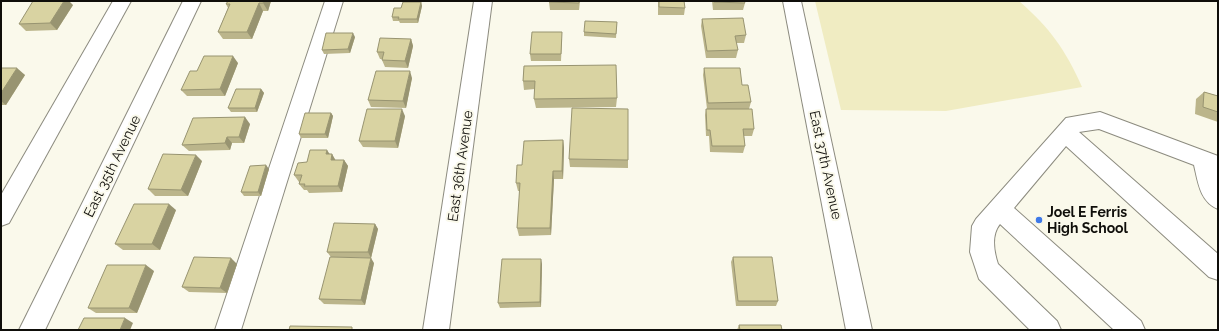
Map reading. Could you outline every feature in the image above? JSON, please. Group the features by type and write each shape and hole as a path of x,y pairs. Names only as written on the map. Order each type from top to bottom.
{"street":[{"path":"1,216 122,1"},
{"name":"East 35th Avenue","path":"32,330 192,1"},
{"path":"228,330 334,1"},
{"name":"East 36th Avenue","path":"436,330 483,1"},
{"name":"East 37th Avenue","path":"792,1 859,330"},
{"path":"1048,330 988,271 982,252 984,226 1073,124 1100,120 1211,162 1210,187 1218,199"},
{"path":"1066,133 1218,269"},
{"path":"999,209 1132,330"}],"shaded area":[{"path":"815,1 1019,1 1040,20 1056,40 1063,50 1082,87 946,111 841,110"}],"building":[{"path":"33,1 64,1 50,23 19,24"},
{"path":"228,1 264,1 263,3 259,3 247,32 218,32 230,4 226,4"},
{"path":"579,1 579,3 549,2"},
{"path":"659,1 684,1 685,8 659,7"},
{"path":"744,1 745,3 714,2"},
{"path":"403,2 421,2 417,19 398,19 399,17 392,17 394,8 401,8"},
{"path":"743,18 746,35 735,36 738,50 707,51 702,19"},
{"path":"585,21 617,22 616,34 584,32"},
{"path":"532,32 562,32 561,54 530,54"},
{"path":"326,33 353,33 348,49 322,50"},
{"path":"380,38 411,39 405,61 382,60 384,52 377,52"},
{"path":"204,56 233,56 220,89 181,90 190,71 197,71"},
{"path":"616,65 617,98 534,99 535,81 523,81 524,66"},
{"path":"1,68 17,68 1,93"},
{"path":"704,68 740,68 742,85 748,85 751,102 708,103"},
{"path":"376,71 410,71 403,101 368,100"},
{"path":"236,89 261,89 255,108 228,108"},
{"path":"1204,92 1218,96 1218,112 1203,107"},
{"path":"572,108 628,109 628,160 569,159"},
{"path":"367,109 402,109 395,141 359,141"},
{"path":"706,109 752,109 754,129 743,129 745,146 712,146 710,130 707,130"},
{"path":"305,113 331,113 325,134 299,134"},
{"path":"245,117 239,137 227,137 225,143 182,145 193,118"},
{"path":"563,140 562,171 553,171 550,228 517,228 520,183 516,183 517,165 522,165 524,141"},
{"path":"310,150 327,150 326,154 332,154 331,160 344,160 338,186 304,186 305,184 299,184 302,175 294,175 298,163 307,162"},
{"path":"163,154 196,155 181,190 148,189"},
{"path":"266,165 258,192 241,192 250,166"},
{"path":"134,204 169,204 152,244 115,244"},
{"path":"334,223 375,224 368,252 327,252"},
{"path":"194,257 231,258 220,288 182,287"},
{"path":"330,257 371,258 361,300 319,299"},
{"path":"733,257 772,257 778,301 738,301"},
{"path":"502,259 541,259 540,302 498,303"},
{"path":"107,265 146,265 129,308 88,308"},
{"path":"84,318 125,318 120,330 78,330"},
{"path":"739,325 781,325 782,330 740,330"},
{"path":"290,326 352,327 352,330 289,330"}],"place":[{"name":"Joel E Ferris High School","path":"1039,220"}]}
